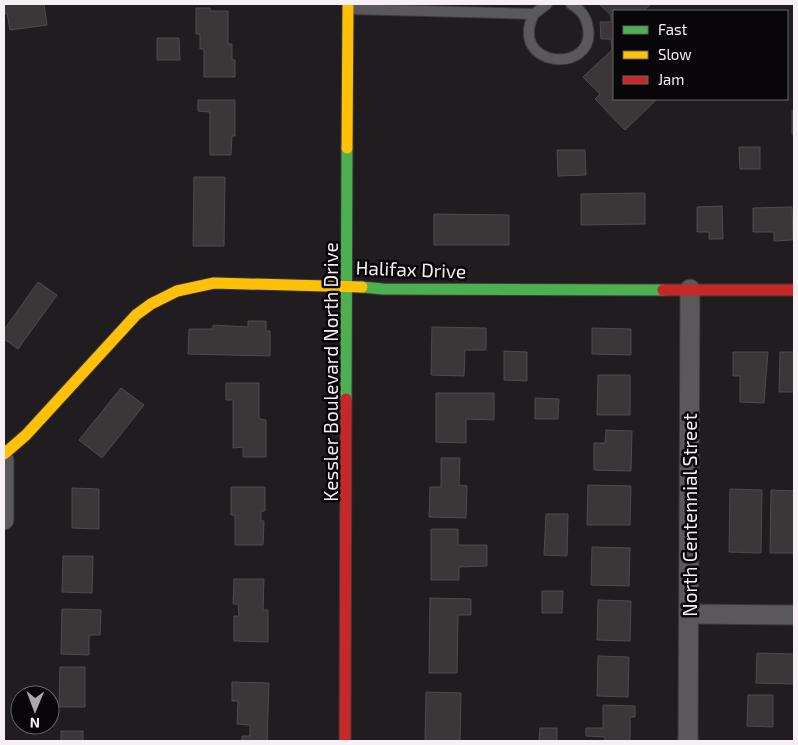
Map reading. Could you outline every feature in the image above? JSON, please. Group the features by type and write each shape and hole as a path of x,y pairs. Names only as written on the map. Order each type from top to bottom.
{"street":[{"name":"Kessler Boulevard North Drive","path":"345,741 348,7"},
{"name":"Halifax Drive","path":"4,454 26,435 129,321 160,299 195,285 214,283 347,285 379,289 794,290"},
{"name":"North Centennial Street","path":"688,741 690,289"},
{"path":"4,460 4,520"},
{"path":"689,614 794,615"}],"lane":[{"path":"547,4 534,14 530,22 529,34 534,48 550,59 566,60 576,55 584,47 588,32 586,18 579,9 571,4"},
{"path":"348,7 534,14"}],"building":[{"path":"4,4 44,4 47,25 10,30 7,13 4,14"},
{"path":"599,4 651,4 644,10 613,10 613,100 656,100 625,130 595,99 600,94 583,77 612,50 611,39 601,39 600,22 611,22 611,15"},
{"path":"196,8 210,8 210,11 228,11 228,44 232,44 232,59 235,60 235,77 204,77 204,49 200,49 200,34 196,34"},
{"path":"157,38 179,38 180,60 157,60"},
{"path":"198,100 235,100 235,136 232,136 231,155 210,155 210,112 198,111"},
{"path":"792,111 794,111 794,134 792,134"},
{"path":"739,147 760,147 760,169 740,169"},
{"path":"557,150 585,150 586,175 558,176"},
{"path":"194,177 225,177 224,246 193,246"},
{"path":"645,193 645,224 581,225 581,194"},
{"path":"722,206 723,239 709,239 709,232 697,232 697,207"},
{"path":"792,207 793,240 774,241 774,232 753,232 753,208"},
{"path":"434,214 509,215 509,245 434,245"},
{"path":"38,282 57,295 18,349 4,339 4,330"},
{"path":"248,321 266,321 266,331 270,331 270,356 188,354 189,329 213,329 213,325 248,327"},
{"path":"432,327 486,328 486,350 465,350 464,376 431,375"},
{"path":"592,328 631,329 631,355 592,354"},
{"path":"504,351 527,352 527,381 504,380"},
{"path":"733,352 768,352 764,403 740,402 740,376 733,376"},
{"path":"780,352 794,352 794,392 779,392"},
{"path":"598,375 630,375 630,415 597,415"},
{"path":"226,383 259,383 259,419 266,420 266,457 243,457 243,447 233,448 233,400 226,400"},
{"path":"121,388 144,405 102,458 79,440"},
{"path":"436,393 494,393 494,420 466,419 466,443 436,442"},
{"path":"535,398 559,399 558,419 535,419"},
{"path":"606,430 632,431 631,471 594,470 594,443 605,443"},
{"path":"441,458 460,458 459,485 467,486 466,518 429,517 430,487 441,487"},
{"path":"588,485 631,486 630,525 587,525"},
{"path":"231,487 265,487 265,511 261,511 261,521 264,521 263,545 235,545 235,515 231,515"},
{"path":"72,488 99,489 99,529 72,528"},
{"path":"730,489 762,490 761,553 729,552"},
{"path":"771,490 794,491 794,553 770,553"},
{"path":"546,514 568,514 567,556 544,555"},
{"path":"431,529 458,529 458,545 487,545 487,566 459,567 459,580 431,580"},
{"path":"592,547 630,548 629,586 591,585"},
{"path":"63,556 93,556 92,593 62,592"},
{"path":"234,579 264,579 263,610 268,610 268,642 234,641 234,616 239,616 238,604 233,604"},
{"path":"542,591 563,591 562,613 542,613"},
{"path":"430,598 471,599 471,615 458,615 457,673 429,673"},
{"path":"598,600 631,601 630,641 597,640"},
{"path":"62,609 101,610 100,635 89,635 89,655 61,654"},
{"path":"757,653 794,654 794,684 756,683"},
{"path":"598,656 629,657 628,697 597,696"},
{"path":"60,667 85,667 85,707 60,707"},
{"path":"232,682 269,683 267,741 242,741 242,736 250,736 250,725 237,724 238,701 232,701"},
{"path":"426,692 461,693 460,741 425,741"},
{"path":"748,695 773,695 773,727 747,726"},
{"path":"603,705 635,706 635,717 630,717 630,741 605,741 605,737 586,736 586,728 603,728"},
{"path":"540,728 557,728 557,741 539,741"},
{"path":"61,731 83,731 83,741 61,741"}],"traffic: fast":[{"path":"346,399 347,148"},
{"path":"362,287 383,289 663,290"}],"traffic: slow":[{"path":"347,148 348,4"},
{"path":"4,454 26,435 136,315 151,304 177,291 214,283 362,287"}],"traffic: jam":[{"path":"663,290 794,290"},
{"path":"345,741 346,399"}]}
